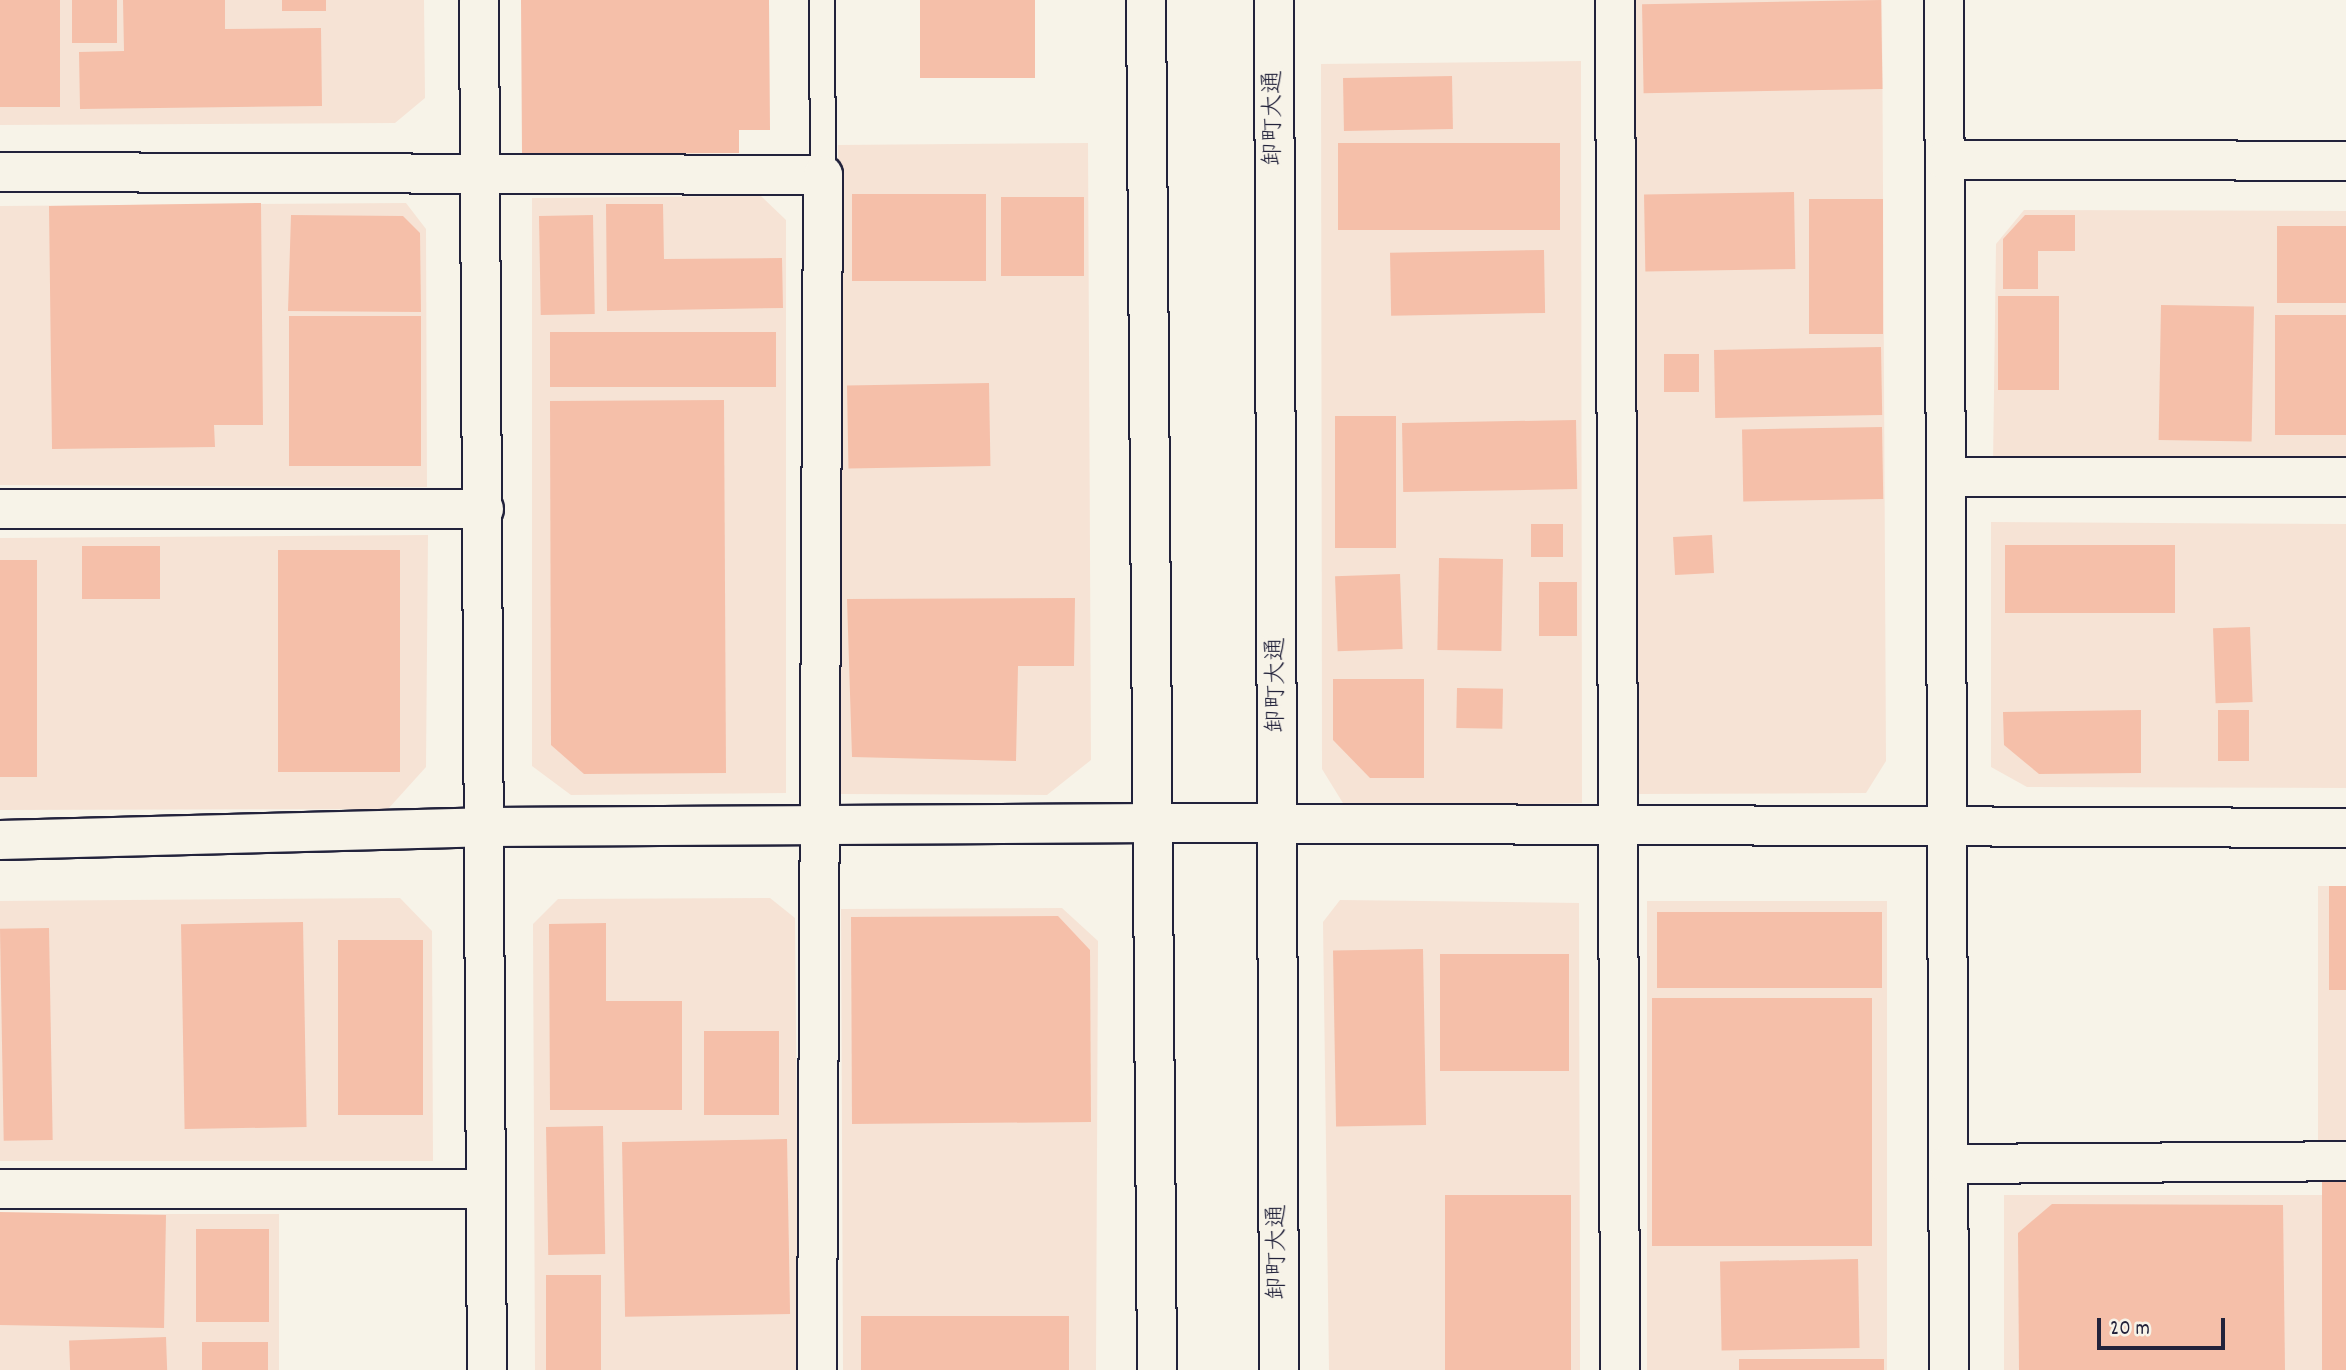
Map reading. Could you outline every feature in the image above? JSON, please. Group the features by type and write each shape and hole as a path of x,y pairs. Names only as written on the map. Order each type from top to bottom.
{"street":[{"path":"479,0 487,1370"},
{"path":"1146,0 1157,1370"},
{"name":"卸町大通","path":"1274,0 1280,823 1279,1370"},
{"path":"1615,0 1620,1370"},
{"path":"1944,0 1950,827 1949,1370"},
{"path":"1945,160 2346,161"},
{"path":"0,172 482,176 823,175 817,1370"},
{"path":"1948,477 2346,477"},
{"path":"0,509 484,509"},
{"path":"0,840 484,827 821,828 1154,823 2346,828"},
{"path":"1948,1164 2346,1161"},
{"path":"0,1189 486,1189"}],"lane":[{"path":"822,0 823,175"}],"shaded area":[{"path":"0,0 424,0 425,98 395,123 0,125"},
{"path":"1633,0 1882,0 1886,761 1866,793 1639,794"},
{"path":"1581,61 1582,803 1346,808 1322,769 1321,64"},
{"path":"1088,143 1091,760 1047,795 841,794 838,145"},
{"path":"761,196 786,220 786,793 571,795 532,766 532,198"},
{"path":"406,203 426,229 427,487 0,485 0,206"},
{"path":"2024,210 2346,211 2346,466 1993,466 1996,244"},
{"path":"1991,522 2346,524 2346,788 2027,787 1991,767"},
{"path":"428,535 426,767 388,809 0,810 0,538"},
{"path":"2318,886 2346,886 2346,1146 2318,1146"},
{"path":"400,898 432,931 433,1161 0,1161 0,901"},
{"path":"770,898 795,918 799,1370 535,1370 533,924 558,899"},
{"path":"1340,900 1579,903 1580,1370 1329,1370 1323,922"},
{"path":"1647,901 1887,901 1887,1370 1647,1370"},
{"path":"1062,908 1098,941 1096,1370 843,1370 841,909"},
{"path":"2004,1195 2346,1195 2346,1370 2004,1370"},
{"path":"0,1214 279,1214 279,1370 0,1370"}],"building":[{"path":"0,0 60,0 60,107 0,107"},
{"path":"72,0 117,0 117,43 72,43"},
{"path":"123,0 225,0 225,29 321,28 322,106 80,109 79,52 124,51"},
{"path":"282,0 326,0 326,11 282,11"},
{"path":"521,0 769,0 770,130 739,130 739,153 522,154"},
{"path":"920,0 1035,0 1035,78 920,78"},
{"path":"1881,0 1883,89 1644,93 1642,4"},
{"path":"1452,76 1453,129 1344,131 1343,78"},
{"path":"1338,143 1560,143 1560,230 1338,230"},
{"path":"1794,192 1795,269 1645,272 1644,195"},
{"path":"852,194 986,194 986,281 852,281"},
{"path":"1001,197 1084,197 1084,276 1001,276"},
{"path":"1809,199 1883,199 1883,334 1809,334"},
{"path":"261,203 263,425 214,425 215,447 52,449 49,206"},
{"path":"606,204 663,204 664,259 782,258 783,308 607,311"},
{"path":"291,215 403,216 420,233 421,312 288,311"},
{"path":"593,215 595,314 541,315 539,216"},
{"path":"2025,215 2075,215 2075,251 2038,251 2038,289 2003,289 2003,239"},
{"path":"2277,226 2346,226 2346,303 2277,303"},
{"path":"1544,250 1545,313 1391,316 1390,253"},
{"path":"1998,296 2059,296 2059,390 1998,390"},
{"path":"2161,305 2254,307 2252,442 2159,440"},
{"path":"2275,315 2346,315 2346,435 2275,435"},
{"path":"289,316 421,316 421,466 289,466"},
{"path":"550,332 776,332 776,387 550,387"},
{"path":"1881,347 1882,415 1715,418 1714,350"},
{"path":"1664,354 1699,354 1699,392 1664,392"},
{"path":"989,383 990,466 848,468 847,385"},
{"path":"724,400 726,773 584,774 551,745 550,401"},
{"path":"1335,416 1396,416 1396,548 1335,548"},
{"path":"1576,420 1577,489 1403,492 1402,423"},
{"path":"1882,427 1883,499 1743,501 1742,429"},
{"path":"1531,524 1563,524 1563,557 1531,557"},
{"path":"1712,535 1714,573 1675,575 1673,537"},
{"path":"2005,545 2175,545 2175,613 2005,613"},
{"path":"82,546 160,546 160,599 82,599"},
{"path":"278,550 400,550 400,772 278,772"},
{"path":"1439,558 1503,559 1501,651 1437,650"},
{"path":"0,560 37,560 37,777 0,777"},
{"path":"1400,574 1403,649 1338,651 1335,576"},
{"path":"1539,582 1577,582 1577,636 1539,636"},
{"path":"1075,598 1074,666 1018,666 1016,761 852,757 847,599"},
{"path":"2250,627 2253,702 2216,703 2213,628"},
{"path":"1333,679 1424,679 1424,778 1370,778 1333,740"},
{"path":"1457,688 1503,689 1502,729 1456,728"},
{"path":"2141,710 2141,773 2039,774 2004,745 2003,712"},
{"path":"2218,710 2249,710 2249,761 2218,761"},
{"path":"2329,886 2346,886 2346,990 2329,990"},
{"path":"1657,912 1882,912 1882,988 1657,988"},
{"path":"1058,916 1090,950 1091,1122 852,1124 851,917"},
{"path":"303,922 307,1127 185,1129 181,924"},
{"path":"606,923 606,1001 682,1001 682,1110 550,1110 549,924"},
{"path":"49,928 53,1140 4,1141 0,929"},
{"path":"338,940 423,940 423,1115 338,1115"},
{"path":"1423,949 1426,1125 1336,1127 1333,951"},
{"path":"1440,954 1569,954 1569,1071 1440,1071"},
{"path":"1652,998 1872,998 1872,1246 1652,1246"},
{"path":"704,1031 779,1031 779,1115 704,1115"},
{"path":"603,1126 605,1254 548,1255 546,1127"},
{"path":"787,1139 790,1314 625,1317 622,1142"},
{"path":"2322,1157 2346,1157 2346,1370 2322,1370"},
{"path":"1445,1195 1571,1195 1571,1370 1445,1370"},
{"path":"2052,1204 2283,1205 2285,1370 2019,1370 2018,1233"},
{"path":"0,1212 166,1215 164,1328 0,1325"},
{"path":"196,1229 269,1229 269,1322 196,1322"},
{"path":"1858,1259 1860,1348 1722,1350 1720,1261"},
{"path":"546,1275 601,1275 601,1370 546,1370"},
{"path":"861,1316 1069,1316 1069,1370 861,1370"},
{"path":"166,1337 167,1370 70,1370 69,1340"},
{"path":"202,1342 268,1342 268,1370 202,1370"},
{"path":"1739,1359 1884,1359 1884,1370 1739,1370"}]}
